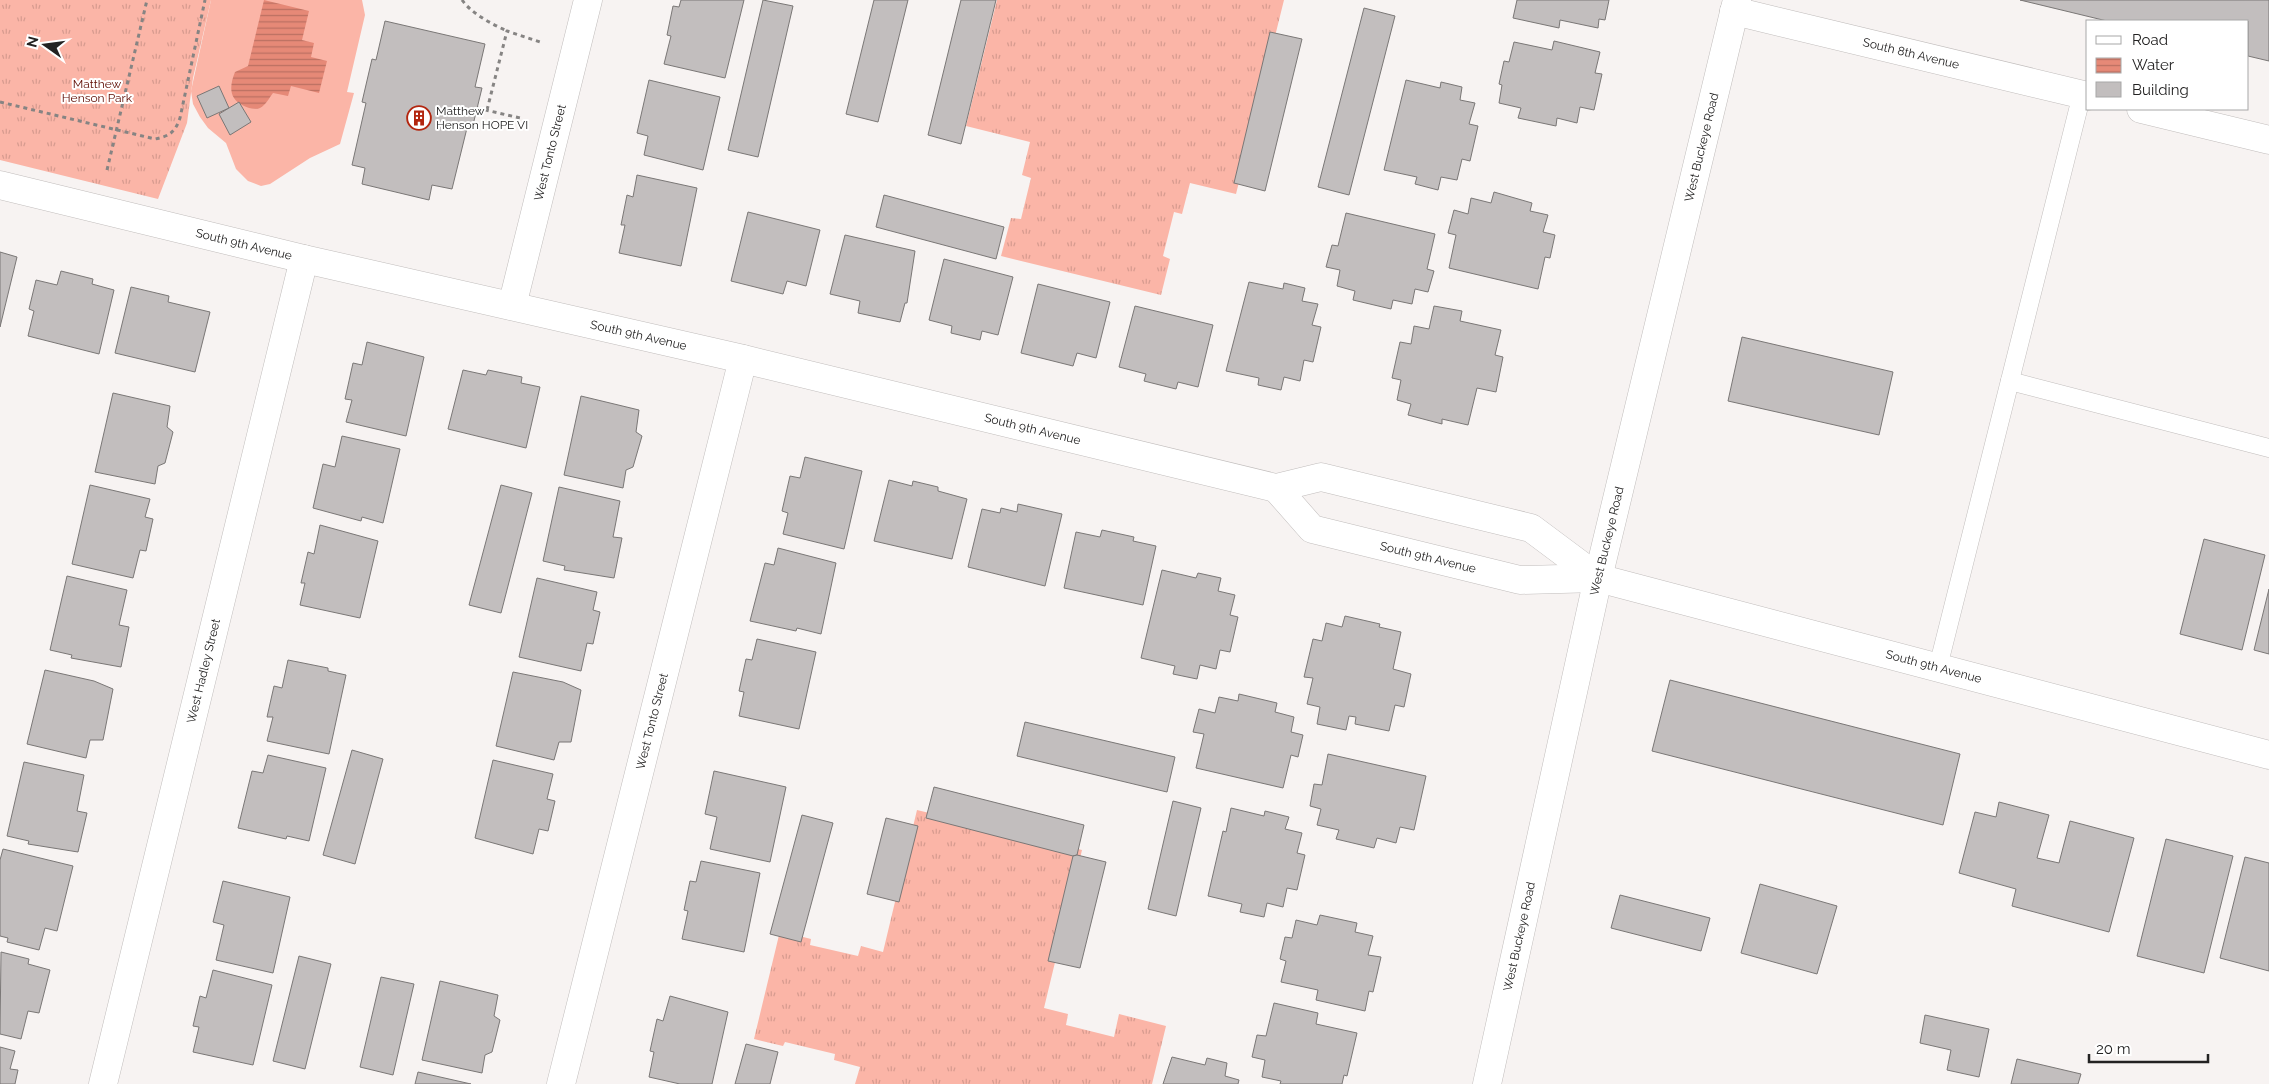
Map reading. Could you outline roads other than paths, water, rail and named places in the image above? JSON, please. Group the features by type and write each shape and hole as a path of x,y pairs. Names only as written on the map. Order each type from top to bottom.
{"street":[{"name":"West Tonto Street","path":"512,306 588,0"},
{"name":"South 8th Avenue","path":"1735,6 2085,95"},
{"name":"West Buckeye Road","path":"1487,1084 1598,578 1735,6"},
{"path":"2145,110 2269,140"},
{"name":"South 9th Avenue","path":"0,185 304,259 743,359 1276,488 1321,477 1531,528 1598,578"},
{"name":"West Hadley Street","path":"103,1084 304,259"},
{"name":"West Tonto Street","path":"561,1084 743,359"},
{"name":"South 9th Avenue","path":"1276,488 1312,529 1520,580 1598,578 2269,754"}],"lane":[{"path":"1938,667 2085,95"},
{"path":"2010,381 2269,448"}],"water":[{"path":"264,0 309,11 302,40 314,43 311,57 327,61 319,93 291,86 288,96 273,93 262,107 254,109 244,106 235,100 231,88 235,72 248,66"}],"place":[{"name":"Matthew Henson HOPE VI","path":"419,118"}],"park label":[{"name":"Matthew Henson Park","path":"97,91"}]}
